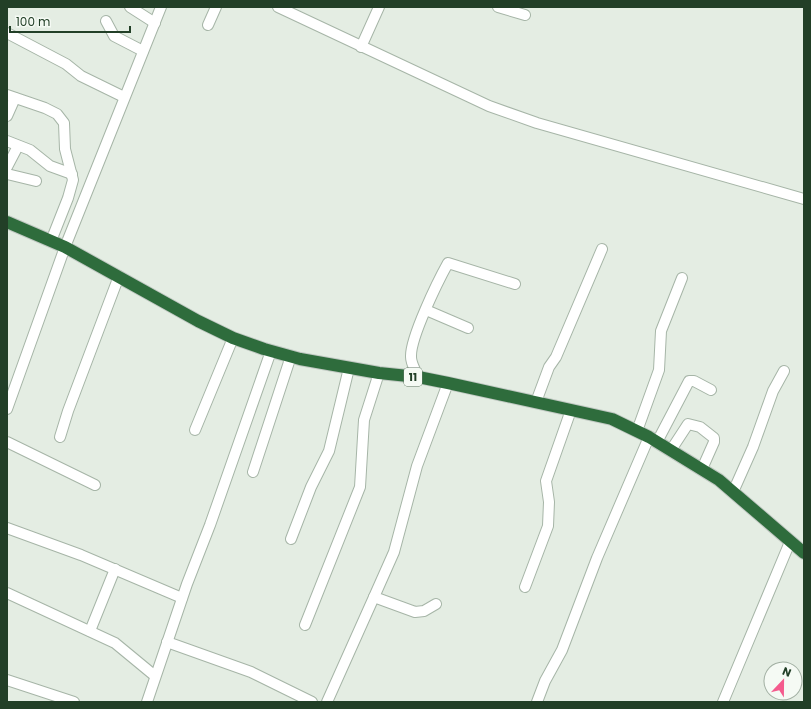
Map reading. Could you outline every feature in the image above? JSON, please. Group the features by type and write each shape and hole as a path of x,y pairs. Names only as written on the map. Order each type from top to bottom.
{"highway":[{"name":"11","path":"7,222 64,247 119,276 175,309 233,338 271,351 379,374 418,377 612,418 671,450 719,480 804,553"}],"street":[{"path":"130,7 155,23"},
{"path":"7,409 64,247 161,7"},
{"path":"208,25 216,7"},
{"path":"278,7 489,106 537,123 804,199"},
{"path":"361,47 379,7"},
{"path":"498,7 525,15"},
{"path":"106,21 114,36 143,51"},
{"path":"7,33 66,64 80,76 124,97"},
{"path":"7,116 11,97 45,108 62,118 64,123 65,149 72,178 51,241"},
{"path":"7,141 34,153 50,166 88,186"},
{"path":"7,167 18,146"},
{"path":"7,174 36,180"},
{"path":"536,402 549,367 556,357 602,249"},
{"path":"418,377 410,357 426,310 448,263 515,284"},
{"path":"60,437 68,411 119,276"},
{"path":"637,431 659,370 662,331 682,278"},
{"path":"426,310 468,328"},
{"path":"195,430 233,338"},
{"path":"147,702 182,598 271,351"},
{"path":"253,472 291,356"},
{"path":"292,539 311,487 329,451 349,368"},
{"path":"733,492 753,447 774,391 784,371"},
{"path":"305,625 360,487 364,420 379,374"},
{"path":"538,702 544,682 562,650 597,558 653,440 689,381 694,381 712,390"},
{"path":"327,702 394,552 417,466 448,383"},
{"path":"525,587 548,526 549,502 546,481 571,410"},
{"path":"671,450 688,424 700,427 714,438 714,442 702,469"},
{"path":"7,442 95,485"},
{"path":"7,528 81,554 182,598"},
{"path":"723,702 790,542"},
{"path":"90,631 115,569"},
{"path":"7,593 115,643 155,676"},
{"path":"374,597 415,612 424,611 436,604"},
{"path":"167,642 251,672 312,702"},
{"path":"7,680 74,702"}]}
